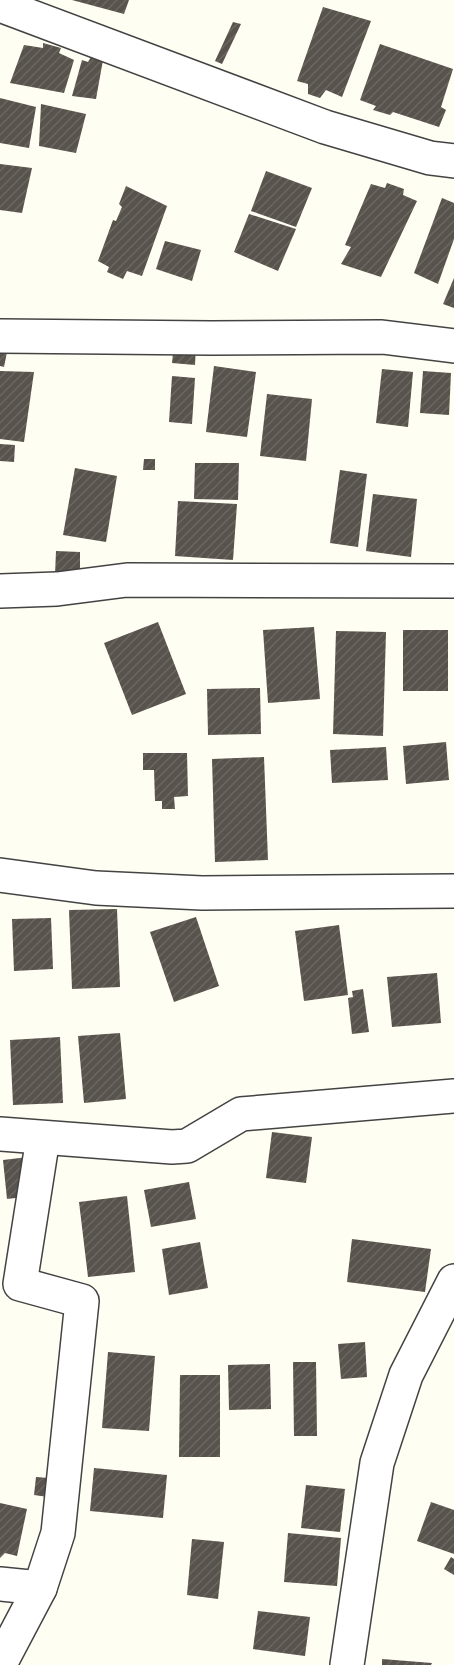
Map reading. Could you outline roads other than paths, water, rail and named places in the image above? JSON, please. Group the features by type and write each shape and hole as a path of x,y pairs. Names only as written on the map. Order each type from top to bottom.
{"street":[{"path":"0,3 325,127 430,158 454,161"},
{"path":"0,336 382,337 454,346"},
{"path":"0,591 57,590 127,580 454,581"},
{"path":"0,875 96,888 202,893 454,891"},
{"path":"0,1134 172,1147 188,1146 241,1114 454,1096"},
{"path":"0,1664 40,1588 58,1533 82,1301 10,1284 43,1138"},
{"path":"347,1665 377,1463 406,1375 454,1281"},
{"path":"0,1584 40,1588"}]}
